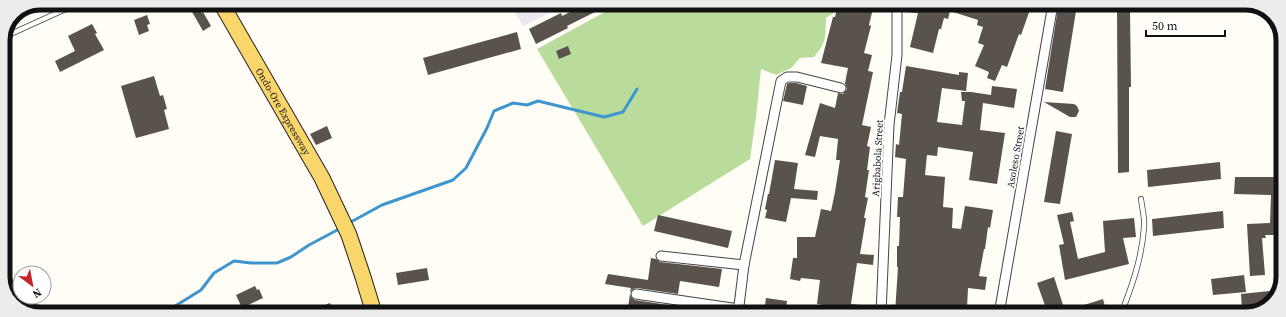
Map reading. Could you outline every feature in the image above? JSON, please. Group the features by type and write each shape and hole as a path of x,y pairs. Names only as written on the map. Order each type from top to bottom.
{"main road":[{"name":"Ondo-Ore Expressway","path":"225,10 322,178 346,229 372,307"}],"street":[{"name":"Arigbabola Street","path":"881,307 889,125 897,55 897,10"},
{"name":"Asoleso Street","path":"1000,307 1052,10"},
{"path":"739,307 744,266 781,81 787,77 797,77 841,88"},
{"path":"661,256 744,266"},
{"path":"636,294 715,307"}],"lane":[{"path":"11,34 64,10"},
{"path":"1124,307 1134,281 1141,254 1144,226 1141,200"}],"shaded area":[{"path":"513,10 556,10 523,26"}],"green space":[{"path":"608,10 835,10 835,12 826,18 826,30 823,43 814,57 800,58 791,68 776,75 761,69 750,159 643,226 537,49"}],"building":[{"path":"191,10 200,10 202,13 203,12 211,26 203,31"},
{"path":"574,10 599,10 536,44 529,29 561,13 562,16"},
{"path":"837,10 873,10 869,25 871,26 864,53 872,55 868,71 873,72 862,125 871,127 867,146 870,147 867,170 869,170 865,197 868,198 860,254 874,255 873,265 857,263 851,304 870,307 837,307 817,304 820,280 801,278 800,281 790,279 793,258 797,258 797,237 815,237 821,209 831,211 835,192 840,160 836,160 838,139 820,136 815,157 805,155 820,103 835,108 838,93 843,94 847,89 845,83 848,68 821,63 833,17 835,17"},
{"path":"905,10 1030,10 1007,67 1002,65 995,81 987,78 989,72 975,66 984,45 978,43 983,27 977,25 978,20 950,11 948,19 944,18 941,29 939,29 933,53 910,47 918,13 905,12"},
{"path":"1058,10 1076,11 1063,92 1045,89"},
{"path":"1130,10 1131,87 1129,87 1129,172 1118,173 1117,11"},
{"path":"147,15 150,24 147,25 149,31 139,35 134,20"},
{"path":"92,24 97,33 95,34 104,50 60,72 55,61 75,51 68,36"},
{"path":"517,32 521,49 428,75 423,58"},
{"path":"568,46 571,54 559,59 556,51"},
{"path":"906,66 959,75 959,72 968,73 966,91 942,88 937,122 962,125 965,101 962,101 961,92 991,95 992,86 1017,89 1014,108 983,103 980,130 1005,133 997,184 969,180 973,152 938,147 937,156 927,155 925,175 945,177 943,207 953,208 952,228 961,229 965,206 993,210 990,228 988,227 979,276 987,277 985,290 968,288 967,307 895,307 898,267 897,246 899,246 900,217 897,217 898,197 903,197 906,159 895,157 896,144 899,145 902,114 897,113 900,92 902,92"},
{"path":"154,76 160,96 163,95 167,109 164,110 169,129 136,138 121,86"},
{"path":"787,84 807,86 803,105 783,101"},
{"path":"1044,102 1074,104 1077,106 1079,111 1076,117 1070,117"},
{"path":"327,126 332,138 316,145 310,134"},
{"path":"1056,131 1072,134 1060,204 1044,202"},
{"path":"775,160 798,163 794,189 818,191 817,200 791,198 786,222 765,218 767,210 765,209"},
{"path":"1220,162 1221,179 1148,187 1147,170"},
{"path":"1235,177 1276,177 1276,235 1265,235 1266,238 1262,238 1265,275 1250,276 1247,224 1270,223 1271,195 1234,194"},
{"path":"1223,211 1224,228 1153,236 1152,219"},
{"path":"1072,212 1074,221 1070,222 1078,259 1105,252 1103,221 1134,218 1136,237 1123,238 1129,264 1065,280 1059,245 1064,244 1057,215"},
{"path":"658,215 732,231 728,248 654,231"},
{"path":"651,258 660,262 722,269 719,287 680,281 678,294 637,288 630,292 631,288 605,284 608,274 648,280"},
{"path":"427,268 429,280 398,285 396,273"},
{"path":"1244,275 1246,292 1213,295 1211,279"},
{"path":"1054,277 1064,307 1046,307 1037,283"},
{"path":"255,286 257,290 259,289 263,298 242,307 236,295"},
{"path":"1273,291 1269,297 1264,301 1256,305 1246,307 1242,307 1241,294"},
{"path":"630,294 635,300 675,306 675,307 628,307"},
{"path":"766,298 787,301 786,307 763,307 763,305 765,305"},
{"path":"1103,299 1105,307 1078,307"},
{"path":"330,303 332,307 320,307"}],"waterway":[{"path":"349,223 382,205 453,180 466,168 487,128 494,111 513,103 527,105 538,101 604,117 623,112 637,89"},
{"path":"174,307 201,290 214,273 234,261 251,263 277,263 291,257 309,245 341,228"}]}
